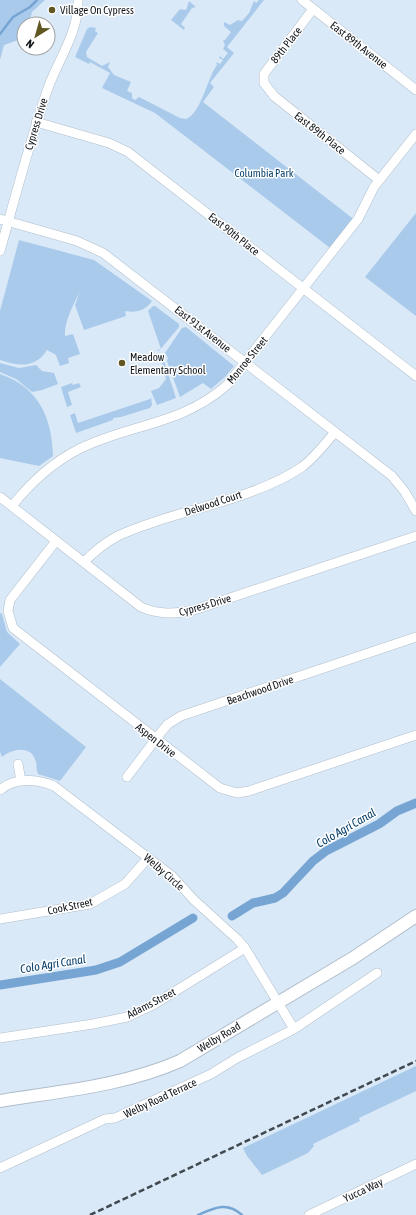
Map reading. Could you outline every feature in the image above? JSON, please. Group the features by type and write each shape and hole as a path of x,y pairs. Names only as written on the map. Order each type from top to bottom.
{"street":[{"name":"Cypress Drive","path":"0,251 4,220 51,79 74,28 77,17 78,0"},
{"name":"East 89th Avenue","path":"302,0 416,90"},
{"name":"89th Place","path":"264,83 264,74 313,9"},
{"name":"East 89th Place","path":"264,83 274,96 379,180"},
{"name":"East 90th Place","path":"36,122 109,143 128,152 416,376"},
{"name":"Monroe Street","path":"12,506 32,483 61,459 90,445 169,418 195,407 227,385 358,219 379,180 416,134"},
{"name":"East 91st Avenue","path":"4,220 85,243 103,253 392,476 405,492 416,511"},
{"name":"Delwood Court","path":"84,562 95,551 119,534 262,487 287,476 314,456 335,432"},
{"name":"Cypress Drive","path":"0,497 141,607 160,613 175,614 194,610 416,536"},
{"name":"Aspen Drive","path":"56,541 10,600 8,611 13,628 220,788 237,793 249,791 416,735"},
{"name":"Beachwood Drive","path":"127,777 168,724 181,716 416,637"},
{"path":"18,764 21,781"},
{"name":"Welby Circle","path":"0,790 7,785 21,781 40,782 54,786 177,881 194,900 233,934 245,948 278,1002"},
{"name":"Cook Street","path":"0,919 90,904 124,884 148,858"},
{"name":"Welby Road","path":"0,1101 113,1083 146,1075 180,1061 353,958 416,916"},
{"name":"Adams Street","path":"0,1038 99,1023 127,1017 153,1005 245,948"},
{"name":"Welby Road Terrace","path":"0,1168 106,1119 115,1118 211,1074 237,1058 294,1028 377,973"},
{"path":"278,1002 294,1028"},
{"name":"Yucca Way","path":"309,1215 416,1164"}],"green space":[{"path":"0,0 45,0 32,12 31,16 16,16 16,41 4,45 0,60"},
{"name":"Columbia Park","path":"259,0 264,0 227,47 234,53 210,83 214,87 203,102 356,221 334,251 155,113 102,88 110,73 90,62 89,64 75,57 87,29 90,27 96,28 95,31 98,33 86,52 87,57 102,66 110,62 108,67 114,75 131,82 127,91 132,93 132,98 135,100 139,97 180,118 186,119 192,115 200,102 217,65 216,62 220,64 223,60 219,58 220,56 223,59 228,53 223,49 225,45 223,40 225,40 231,32 224,26 224,22 230,25 238,20 242,21 249,13 254,1 256,3"},
{"path":"189,1 196,7 192,8 181,24 185,28 184,30 171,20 180,9 186,10"},
{"path":"416,213 416,316 365,277"},
{"path":"19,240 94,260 152,301 143,309 133,312 125,311 126,316 84,330 75,305 80,291 66,324 65,336 73,334 80,354 68,358 69,363 60,366 56,355 47,350 42,356 32,363 13,364 0,360 0,311"},
{"path":"153,306 179,324 179,327 161,349 148,311"},
{"path":"186,327 234,366 226,376 211,389 203,383 180,397 167,361 168,358 165,353 182,328"},
{"path":"160,355 162,355 176,398 157,405 151,391 159,388 166,379"},
{"path":"0,363 19,368 36,365 42,371 54,373 58,384 32,392 16,379 0,372"},
{"path":"0,374 25,387 41,406 46,417 50,429 53,456 39,466 0,458"},
{"path":"72,383 73,385 79,383 81,387 68,392 72,405 67,407 61,387"},
{"path":"151,397 152,405 150,408 113,418 113,420 76,433 70,415 75,413 78,423 150,399"},
{"path":"0,613 2,614 7,632 20,644 0,667"},
{"path":"0,679 86,747 60,781 38,774 36,762 31,753 17,750 2,757 0,752"},
{"path":"416,1066 416,1091 359,1118 360,1121 313,1144 314,1146 308,1153 262,1175 247,1156 243,1148"}],"waterway":[{"path":"0,34 13,17 30,7 37,0"},
{"name":"Colo Agri Canal","path":"232,916 253,903 275,898 283,893 313,861 326,851 379,824 397,811 416,803"},
{"name":"Colo Agri Canal","path":"0,985 96,970 120,962 193,918"},
{"path":"198,1215 220,1207 231,1208 242,1215"}],"railway":[{"path":"90,1215 416,1061"}],"place":[{"name":"Village On Cypress","path":"52,10"},
{"name":"Meadow Elementary School","path":"122,363"}]}
